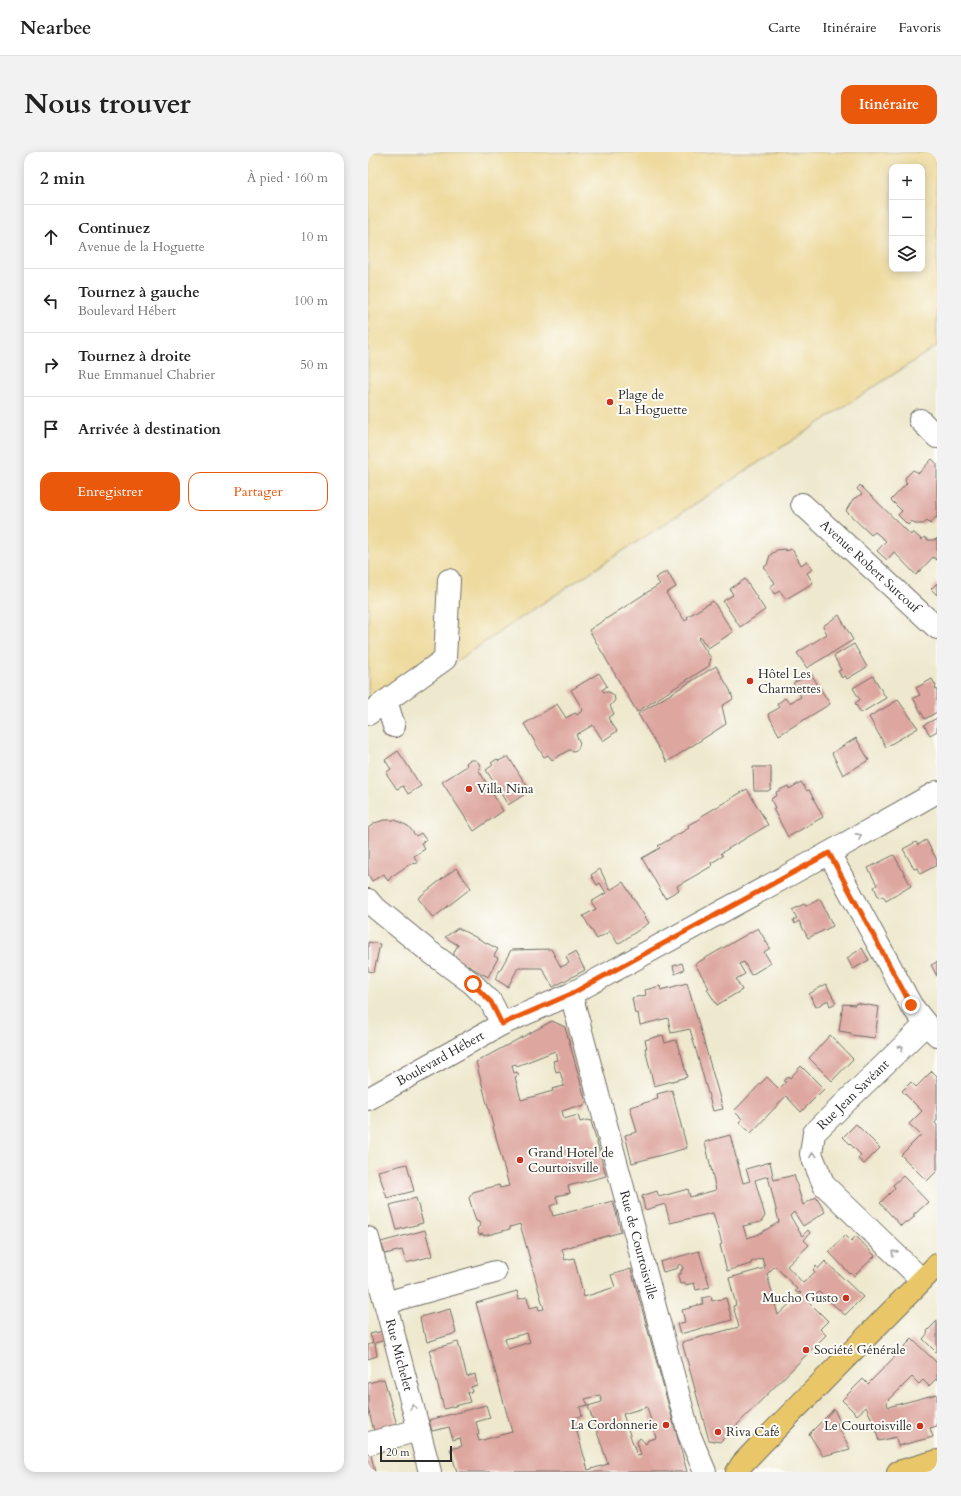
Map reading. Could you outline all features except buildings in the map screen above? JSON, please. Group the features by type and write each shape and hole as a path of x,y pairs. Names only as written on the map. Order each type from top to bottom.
{"main road":[{"path":"737,1472 742,1464 760,1445 930,1272"},
{"path":"898,1472 937,1462"}],"street":[{"path":"920,420 937,437"},
{"name":"Avenue Robert Surcouf","path":"802,504 937,628"},
{"path":"368,714 446,659 449,580"},
{"path":"386,701 394,726"},
{"name":"Boulevard Hébert","path":"368,1099 502,1024 571,994 829,853 937,792"},
{"path":"829,853 911,1005 932,1030"},
{"path":"368,900 372,905 426,949 473,984 491,1002 502,1024"},
{"name":"Rue de Courtoisville","path":"571,994 689,1434 705,1472"},
{"name":"Rue Jean Savéant","path":"930,1272 824,1185 811,1154 814,1133 932,1030"},
{"name":"Rue Michelet","path":"368,1238 430,1472"},
{"path":"386,1305 495,1272"},
{"path":"370,1443 419,1430"}],"sand":[{"name":"Plage de La Hoguette","path":"368,152 937,152 937,346 534,609 398,700 368,723"}],"place":[{"name":"Plage de La Hoguette","path":"610,402"},
{"name":"Hôtel Les Charmettes","path":"750,681"},
{"name":"Villa Nina","path":"469,789"},
{"name":"Grand Hotel de Courtoisville","path":"520,1160"},
{"name":"Mucho Gusto","path":"846,1298"},
{"name":"Société Générale","path":"806,1350"},
{"name":"La Cordonnerie","path":"666,1425"},
{"name":"Le Courtoisville","path":"920,1426"},
{"name":"Riva Café","path":"718,1432"}],"route":[{"path":"473,984 491,1002 502,1024 571,994 829,853 911,1005"}]}
